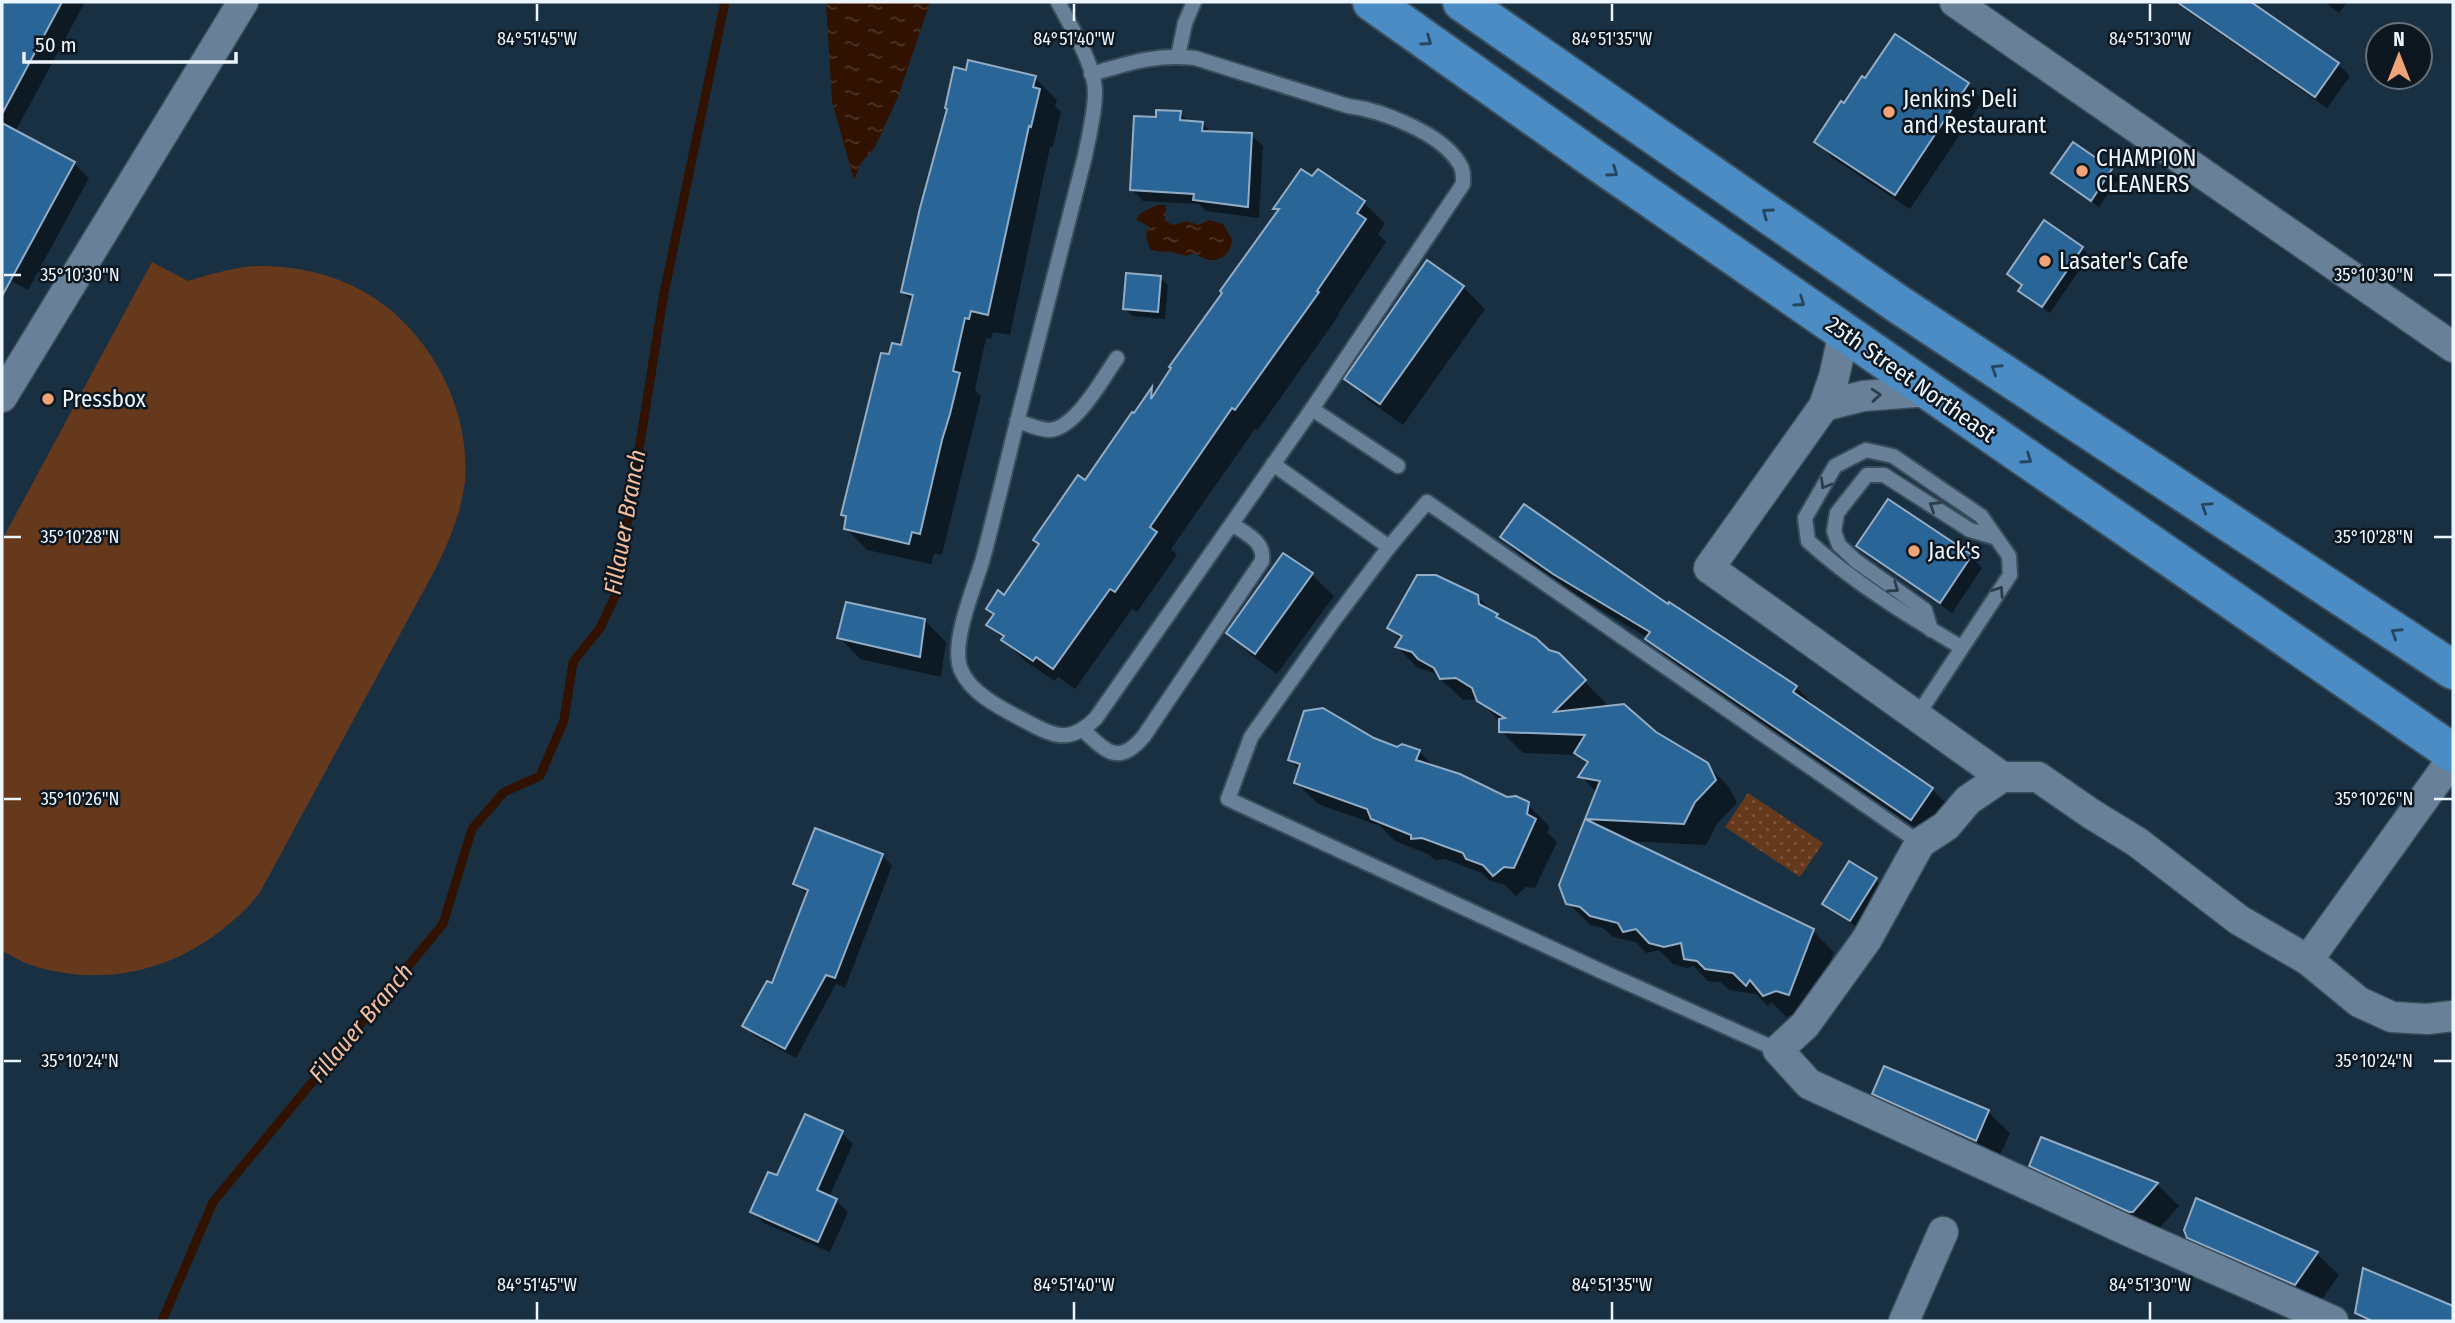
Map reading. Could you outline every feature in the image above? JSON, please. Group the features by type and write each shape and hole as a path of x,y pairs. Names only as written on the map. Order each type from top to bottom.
{"highway":[{"name":"25th Street Northeast","path":"1371,2 2453,753"},
{"path":"1462,2 1898,304 2453,670"}],"street":[{"path":"2,397 243,2"},
{"path":"1955,2 2453,347"},
{"path":"1844,332 1824,406 1709,568 2003,776"},
{"path":"1824,406 1863,396 1929,391"},
{"path":"2308,960 2453,758"},
{"path":"2333,1321 2133,1233 1809,1084 1778,1049 1805,1025 1867,939 1920,844 1946,826 1968,800 2003,776 2038,776 2137,842 2239,920 2308,960 2359,1002 2392,1017 2427,1019 2453,1016"},
{"path":"1903,1321 1943,1232"}],"lane":[{"path":"1058,2 1091,74 1095,89 1093,113 1085,156 958,653 960,668 978,692 1040,729 1068,736 1084,731 1096,718 1312,409 1463,184 1460,163 1441,145 1415,128 1367,108 1348,106 1209,62 1178,57 1151,57 1091,74"},
{"path":"1178,57 1185,23 1194,2"},
{"path":"1017,421 1048,430 1061,427 1072,420 1117,358"},
{"path":"1312,409 1398,466"},
{"path":"1917,716 2010,575 2009,556 1981,516 1893,456 1866,450 1835,466 1805,518 1808,541 1829,560 1931,630 1961,647"},
{"path":"1273,464 1389,547"},
{"path":"1931,630 1925,610 1856,561 1839,545 1834,531 1837,513 1867,475 1884,475 1970,530 1994,537"},
{"path":"1778,1049 1603,972 1228,799 1251,737 1389,547 1427,502 1920,844"},
{"path":"1084,731 1105,750 1113,753 1124,753 1133,749 1144,736 1262,561 1261,545 1232,524"}],"shaded area":[{"path":"152,262 188,281 247,267 302,270 326,275 348,284 383,304 405,323 424,345 452,396 465,452 465,480 455,524 437,566 259,894 236,918 211,938 184,954 126,973 63,973 27,964 2,951 2,540"},
{"path":"1748,793 1823,843 1800,877 1725,827"}],"water":[{"path":"826,2 930,2 898,97 875,147 861,163 854,180 832,102"},
{"path":"1157,205 1166,205 1165,221 1173,225 1187,221 1198,225 1209,220 1223,224 1232,239 1227,252 1223,257 1213,260 1195,253 1184,255 1150,249 1146,237 1149,227 1136,219 1141,213"}],"building":[{"path":"2,2 62,2 2,114"},
{"path":"2177,2 2251,2 2339,63 2315,97"},
{"name":"Jenkins' Deli and Restaurant","path":"1895,34 1969,83 1895,195 1814,142 1841,101 1844,103 1862,76 1865,78"},
{"path":"968,60 1036,76 1033,87 1040,89 1031,127 1029,126 988,315 971,311 969,319 965,318 953,371 960,373 950,414 920,534 912,532 909,544 844,529 846,516 841,515 881,353 889,354 892,343 901,345 913,295 901,292 920,208 947,109 945,108 954,67 966,70"},
{"path":"1156,110 1181,111 1180,120 1203,122 1202,131 1252,133 1248,207 1193,200 1194,194 1130,190 1134,116 1156,117"},
{"path":"2,123 75,162 2,296"},
{"name":"CHAMPION CLEANERS","path":"2073,142 2112,169 2091,201 2051,173"},
{"path":"1301,169 1312,176 1318,169 1365,201 1357,213 1366,219 1317,291 1319,292 1235,410 1232,408 1150,527 1157,532 1115,592 1110,589 1053,669 1036,657 1033,661 1001,640 1004,636 986,625 994,614 986,609 998,590 1004,595 1039,544 1033,540 1078,475 1085,480 1152,387 1151,399 1171,368 1169,367 1222,293 1220,291 1279,209 1273,209"},
{"name":"Lasater's Cafe","path":"2044,220 2083,247 2042,307 2018,291 2022,285 2007,274"},
{"path":"1427,260 1464,286 1380,404 1344,379"},
{"path":"1126,273 1161,276 1158,312 1123,309"},
{"name":"Jack's","path":"1888,499 1972,555 1940,603 1856,546"},
{"path":"1524,504 1668,604 1669,602 1797,686 1793,692 1933,788 1911,820 1645,639 1650,632 1553,574 1500,537"},
{"path":"1283,553 1313,573 1255,654 1226,633"},
{"path":"1417,575 1436,575 1478,595 1479,604 1498,614 1496,617 1536,638 1549,650 1559,653 1586,680 1554,712 1624,704 1656,732 1708,763 1716,780 1695,802 1684,824 1585,819 1600,781 1578,777 1588,762 1574,753 1585,735 1499,732 1499,719 1505,718 1477,701 1472,688 1456,678 1440,679 1434,668 1418,659 1412,652 1395,647 1402,636 1387,628"},
{"path":"846,602 925,619 920,657 837,638"},
{"path":"1323,708 1374,738 1397,747 1402,744 1420,750 1416,760 1460,774 1507,797 1516,796 1529,802 1527,814 1536,819 1514,868 1504,867 1493,876 1483,865 1466,859 1463,853 1422,838 1411,839 1411,835 1371,819 1367,809 1294,783 1300,764 1288,760 1304,711"},
{"path":"1585,819 1814,929 1789,995 1776,991 1763,996 1750,980 1746,986 1733,973 1705,969 1697,961 1684,959 1681,943 1664,947 1649,943 1636,929 1623,932 1618,923 1590,916 1580,907 1566,904 1559,885"},
{"path":"815,828 883,854 835,978 826,975 785,1049 742,1026 767,981 772,983 808,890 793,884"},
{"path":"1849,861 1877,878 1850,921 1822,904"},
{"path":"1884,1066 1989,1110 1976,1141 1872,1094"},
{"path":"805,1114 843,1131 817,1190 837,1199 818,1242 750,1212 768,1172 777,1175"},
{"path":"2041,1137 2158,1183 2133,1212 2129,1212 2029,1166"},
{"path":"2196,1198 2318,1252 2295,1285 2187,1238 2184,1230"},
{"path":"2363,1268 2453,1306 2453,1321 2372,1321 2355,1313"}],"waterway":[{"name":"Fillauer Branch","path":"162,1321 213,1202 443,924 472,829 504,792 540,776 564,720 573,662 600,628 616,594 664,293 725,2"}],"place":[{"name":"Jenkins' Deli and Restaurant","path":"1889,112"},
{"name":"CHAMPION CLEANERS","path":"2082,171"},
{"name":"Lasater's Cafe","path":"2045,261"},
{"name":"Pressbox","path":"48,399"},
{"name":"Jack's","path":"1914,551"}]}
